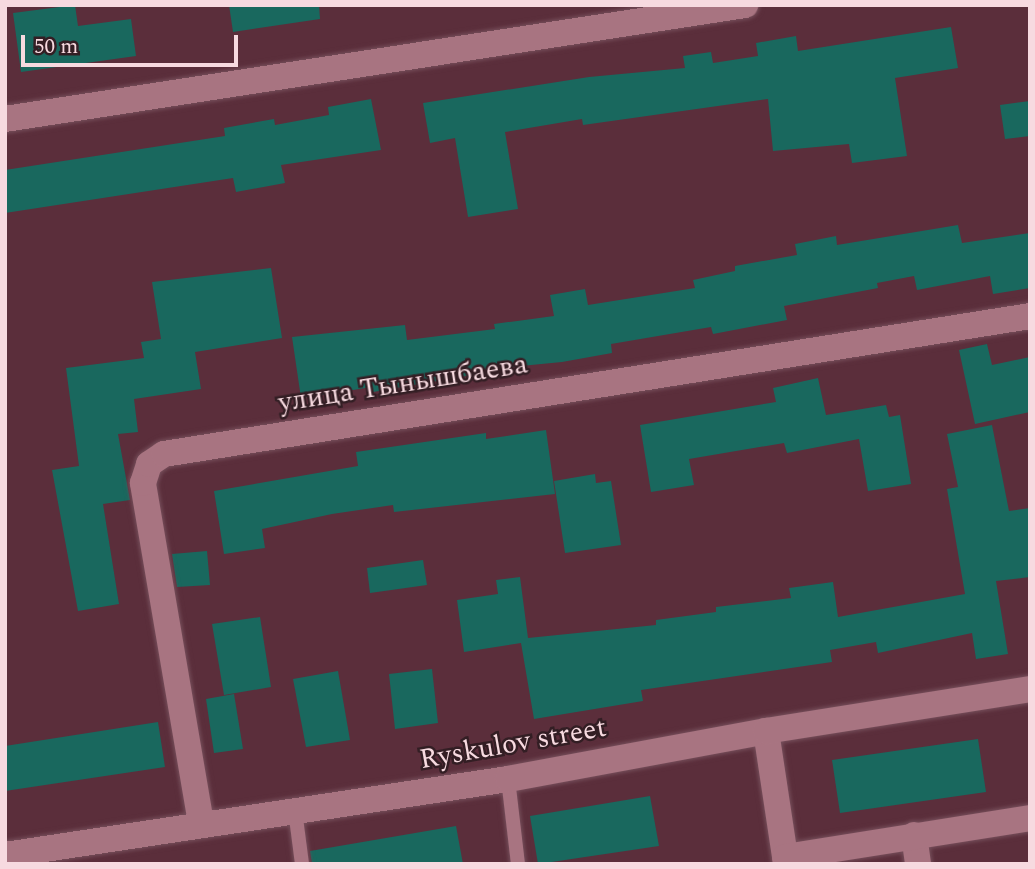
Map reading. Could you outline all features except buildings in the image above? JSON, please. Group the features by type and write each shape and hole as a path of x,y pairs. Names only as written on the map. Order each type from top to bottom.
{"street":[{"path":"5,119 745,5"},
{"name":"улица Тынышбаева","path":"201,823 143,483 149,464 164,454 1030,316"},
{"name":"Ryskulov street","path":"5,855 201,823 508,779 766,731 1030,689"},
{"path":"766,731 786,860 914,835 1030,818"},
{"path":"914,835 918,864"}],"lane":[{"path":"508,779 518,864"},
{"path":"295,810 302,864"}]}
